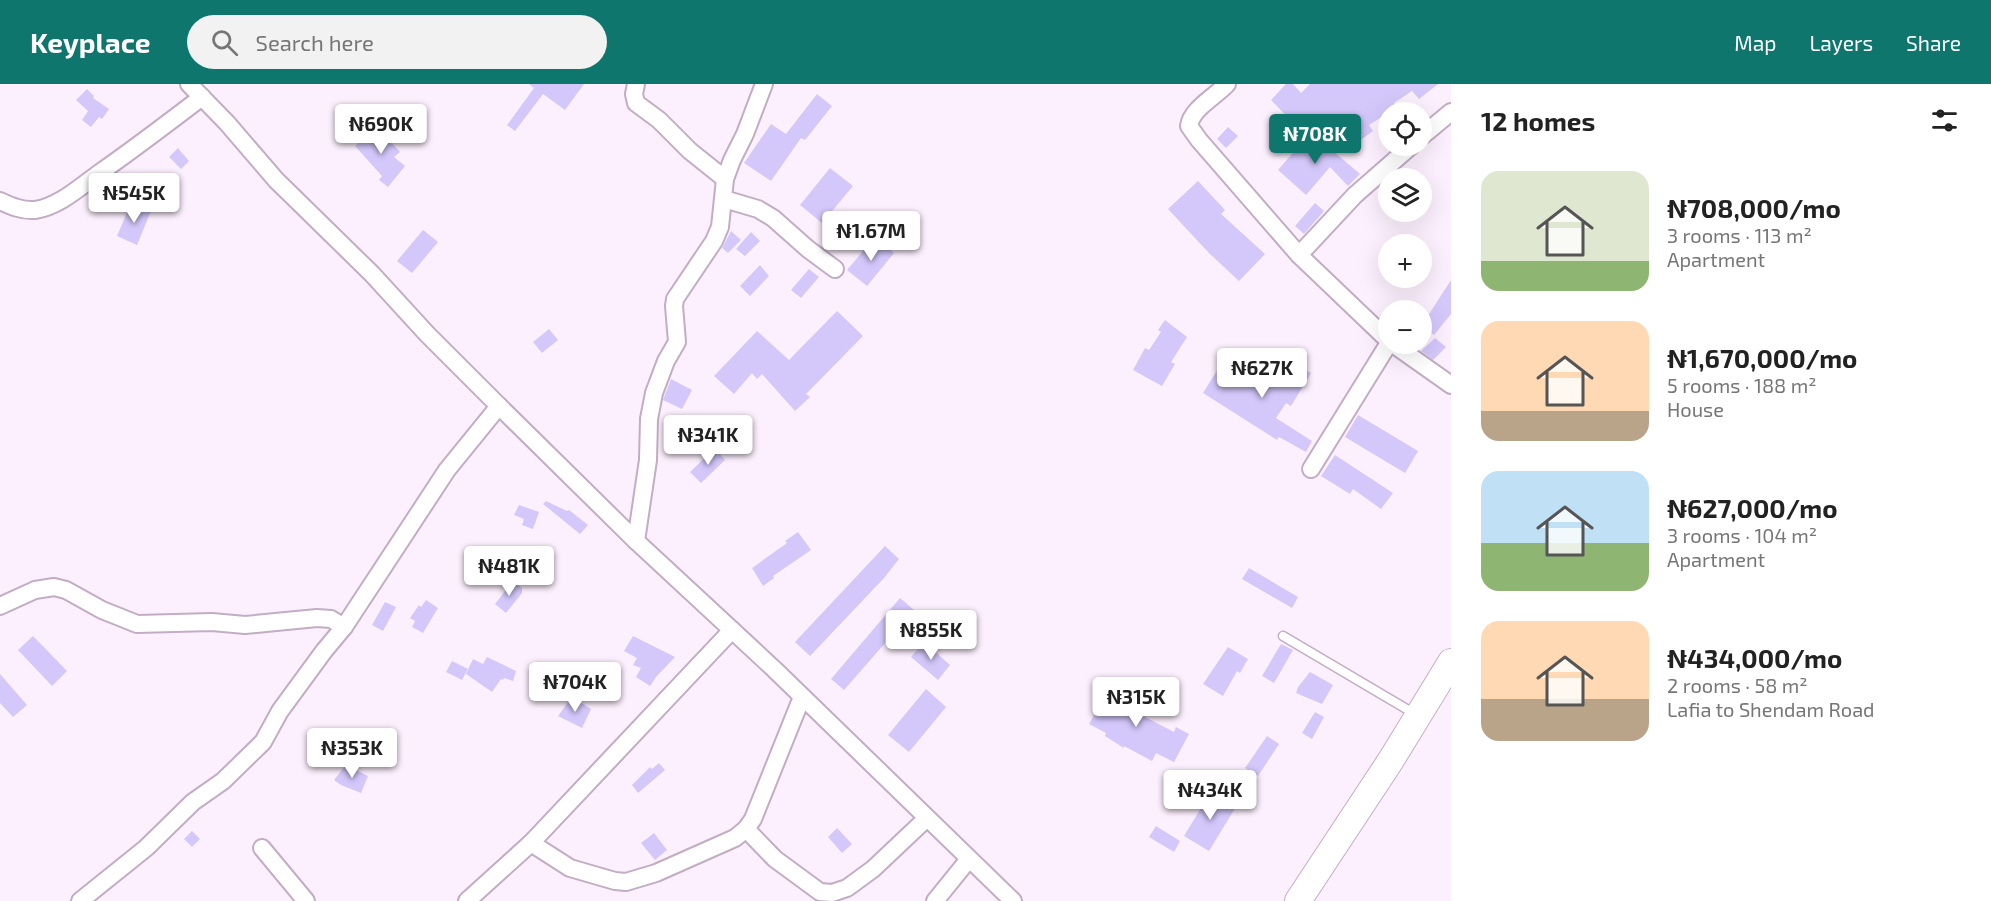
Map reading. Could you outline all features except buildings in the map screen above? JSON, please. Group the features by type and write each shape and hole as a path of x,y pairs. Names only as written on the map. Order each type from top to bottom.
{"main road":[{"path":"1298,901 1391,760 1451,662"}],"street":[{"path":"189,84 227,123 276,180 499,406 636,541 802,696 1013,901"},
{"path":"636,84 634,94 636,103 659,120 690,151 725,179"},
{"path":"636,541 648,460 649,419 654,393 663,368 677,342 675,299 714,241 720,227 725,179 764,84"},
{"path":"1227,84 1197,112 1189,126 1299,255 1378,331"},
{"path":"0,201 13,208 34,210 48,206 65,197 202,98"},
{"path":"1432,128 1451,112"},
{"path":"1299,255 1355,195 1400,156"},
{"path":"724,199 765,213 835,269"},
{"path":"1311,469 1383,354"},
{"path":"1407,354 1451,385"},
{"path":"80,901 146,848 194,802 223,781 263,742 280,711 344,627 447,470 499,406"},
{"path":"0,606 35,590 54,587 66,590 102,610 137,624 212,622 245,625 317,618 331,619 344,627"},
{"path":"466,901 531,843 732,630"},
{"path":"531,843 570,868 626,882 656,873 735,838 753,819 802,696"},
{"path":"746,829 775,859 820,892 832,894 847,888 873,869 927,818"},
{"path":"262,848 306,901"},
{"path":"935,901 969,859"}],"lane":[{"path":"1283,636 1418,716"}]}
